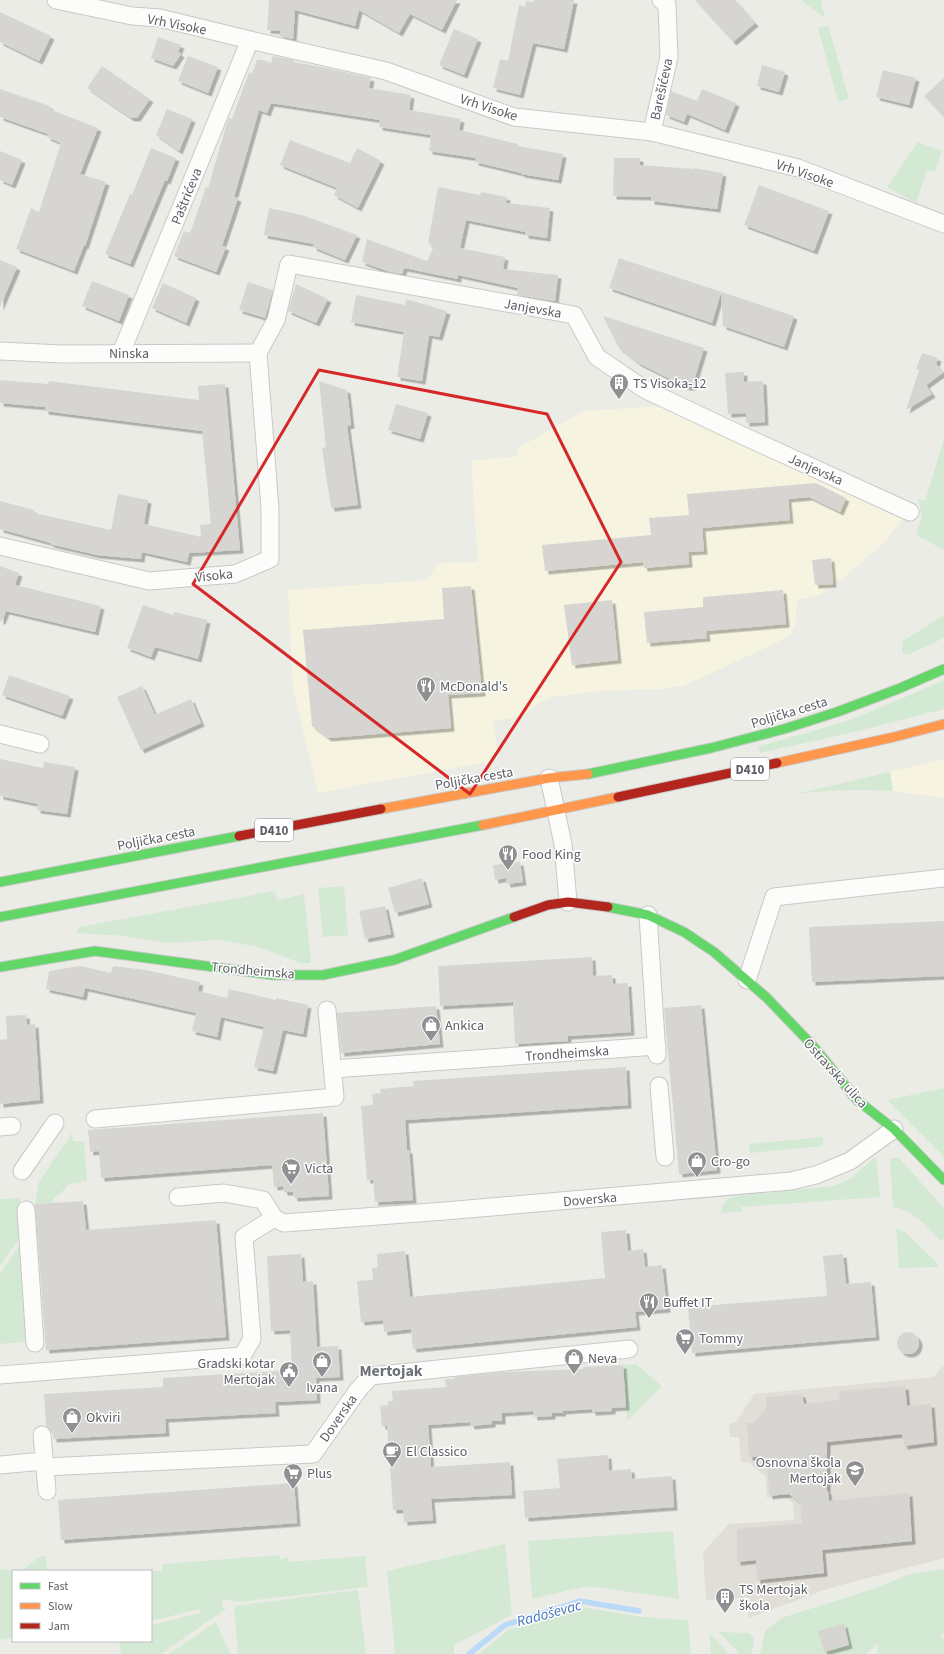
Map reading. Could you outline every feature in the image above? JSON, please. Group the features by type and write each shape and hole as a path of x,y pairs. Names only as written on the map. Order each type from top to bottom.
{"main road":[{"name":"Poljička cesta","path":"0,882 548,778 598,772 711,748 784,729 898,689 944,669"},
{"name":"D410","path":"0,917 556,810 894,737 944,724"},
{"name":"Ostravska ulica","path":"568,902 606,906 648,915 690,936 714,952 747,980 814,1047 857,1100 894,1129 944,1180"},
{"name":"Trondheimska","path":"0,967 95,951 273,975 323,975 394,960 548,905 568,902"}],"street":[{"name":"Vrh Visoke","path":"56,0 132,16 160,18 386,71 514,117 652,132 798,168 944,224"},
{"name":"Barešićeva","path":"652,132 669,57 667,5 661,0"},
{"name":"Paštrićeva","path":"121,353 250,40"},
{"name":"Janjevska","path":"258,353 276,320 289,264 574,315 597,357 644,388 737,433 910,512"},
{"name":"Ninska","path":"0,351 62,354 258,353"},
{"name":"Visoka","path":"0,546 149,581 235,574 270,559 270,509 258,353"},
{"path":"0,734 40,744"},
{"path":"548,778 563,844 568,902"},
{"path":"747,980 774,897 944,878"},
{"name":"Trondheimska","path":"333,1069 657,1051 648,915"},
{"path":"95,1119 335,1097 327,1010"},
{"path":"660,1086 664,1158"},
{"path":"22,1171 55,1123"},
{"name":"Doverska","path":"274,1218 284,1223 344,1219 791,1181 816,1175 850,1161 894,1129"},
{"path":"0,1375 242,1356 252,1339 244,1237 274,1218 263,1200 224,1193 178,1197"},
{"path":"26,1210 35,1343"},
{"name":"Doverska","path":"0,1465 313,1454 358,1390 371,1376 629,1349"},
{"path":"42,1436 47,1491"}],"highlighted area":[{"path":"319,370 547,414 621,562 470,794 193,584"}],"shaded area":[{"path":"661,406 903,517 898,526 881,545 849,573 820,595 797,600 795,627 789,635 774,644 683,686 661,689 598,691 552,697 537,704 523,716 493,721 498,758 493,761 318,793 293,688 288,590 428,580 437,563 478,562 471,461 516,456 518,448 584,411"},
{"path":"944,759 944,798 893,791 890,772"},
{"name":"Osnovna škola Mertojak","path":"944,1366 944,1558 830,1588 748,1618 750,1598 706,1600 703,1552 729,1524 794,1520 793,1503 785,1497 767,1498 766,1477 748,1462 741,1462 739,1437 730,1437 729,1424 736,1422 754,1394 934,1377"}],"green space":[{"path":"801,0 821,0 825,18"},
{"path":"828,25 849,99 838,102 818,28"},
{"path":"918,142 942,151 935,171 927,170 916,203 887,187"},
{"path":"944,439 944,550 916,535 922,516 918,499 925,501"},
{"path":"944,615 944,638 907,655 902,653 903,641"},
{"path":"944,680 944,709 854,732 760,753 758,747 847,721"},
{"path":"890,772 893,791 844,790 795,794"},
{"path":"344,886 348,935 323,937 318,888"},
{"path":"275,891 277,900 304,894 311,963 302,963 292,960 259,947 219,940 168,943 124,936 76,933 79,927"},
{"path":"944,1088 944,1157 887,1100"},
{"path":"72,1133 73,1141 84,1141 87,1181 69,1184 54,1198 52,1203 35,1204 39,1182"},
{"path":"823,1137 823,1146 750,1153 749,1144"},
{"path":"876,1156 880,1197 741,1207 742,1211 722,1213 722,1205 730,1198 834,1186 850,1179"},
{"path":"898,1157 944,1208 944,1238 941,1241 914,1216 893,1207 890,1159"},
{"path":"20,1198 19,1239 0,1266 0,1199"},
{"path":"896,1228 906,1233 937,1263 938,1267 899,1268"},
{"path":"26,1244 33,1341 0,1344 0,1273 19,1246"},
{"path":"636,1364 662,1386 627,1421 623,1365"},
{"path":"673,1531 679,1599 587,1586 532,1599 528,1541"},
{"path":"505,1544 512,1615 454,1645 454,1654 395,1654 387,1571"},
{"path":"46,1555 47,1570 23,1570 37,1558"},
{"path":"280,1555 280,1559 288,1557 288,1562 365,1556 368,1587 240,1602 222,1599 223,1608 227,1608 161,1654 121,1654 119,1642 152,1642 152,1625 200,1613 199,1609 152,1621 152,1571 163,1571 162,1564"},
{"path":"0,1569 12,1571 12,1638 0,1640"},
{"path":"944,1569 944,1632 941,1636 944,1640 944,1654 877,1654 879,1643 865,1654 760,1654 765,1631 781,1618 870,1590 908,1575"},
{"path":"358,1590 366,1654 238,1654 234,1606"},
{"path":"582,1607 641,1617 688,1620 691,1654 479,1654 508,1630"},
{"path":"216,1622 230,1654 169,1654"},
{"path":"719,1632 749,1633 754,1639 752,1654 738,1654"},
{"path":"709,1633 728,1653 729,1654 711,1654"}],"building":[{"path":"269,0 457,0 442,30 410,14 399,33 359,10 355,26 295,10 293,39 279,36 281,31 267,30"},
{"path":"534,0 574,0 564,49 533,43 520,95 493,88 500,59 508,61 519,5 525,7 526,1 533,2"},
{"path":"695,0 735,0 755,23 733,42"},
{"path":"0,12 51,36 39,61 0,42"},
{"path":"454,29 478,39 464,75 439,65"},
{"path":"158,37 181,45 178,52 181,54 173,66 151,58"},
{"path":"188,56 218,67 208,93 178,81"},
{"path":"273,56 294,60 294,62 371,78 369,88 411,95 409,110 461,119 459,130 518,144 518,146 563,154 558,180 521,174 475,162 476,158 429,151 431,135 379,127 380,120 271,103 267,113 259,110 234,197 238,198 222,246 226,247 216,272 174,256 184,231 190,233 206,187 208,188 227,123 229,118 232,119 249,72 252,74 257,60 263,60 271,63"},
{"path":"762,65 785,72 779,92 757,86"},
{"path":"102,66 150,99 137,118 131,118 87,88"},
{"path":"883,70 916,78 909,105 876,97"},
{"path":"944,78 944,117 924,96"},
{"path":"0,89 50,106 49,109 98,128 80,174 106,182 85,246 84,245 74,271 16,249 31,208 39,212 61,143 47,137 48,134 0,117"},
{"path":"702,89 736,103 725,130 687,114 684,122 666,115 671,91 697,101"},
{"path":"167,109 192,119 179,151 156,135"},
{"path":"290,140 350,163 357,148 381,161 358,208 334,195 337,188 280,165"},
{"path":"151,148 176,158 167,181 165,180 130,264 105,254 130,194 132,195"},
{"path":"0,151 22,160 12,185 0,180"},
{"path":"614,158 640,158 640,165 694,168 723,173 717,209 651,201 651,197 613,196"},
{"path":"759,185 829,211 814,251 744,225"},
{"path":"438,187 480,195 481,192 507,197 506,203 550,208 547,238 525,235 525,232 466,220 460,248 505,257 503,269 558,275 555,301 517,295 518,288 458,275 458,279 404,268 402,274 390,272 362,262 367,239 427,261 434,246 428,243"},
{"path":"269,208 302,215 357,235 345,260 313,247 314,244 264,235"},
{"path":"619,258 794,316 784,347 723,326 721,292 712,323 609,288"},
{"path":"0,260 17,267 0,307"},
{"path":"92,281 129,295 119,321 82,306"},
{"path":"248,282 273,290 265,318 239,310"},
{"path":"163,283 196,298 186,323 152,308"},
{"path":"296,284 328,299 316,323 288,311"},
{"path":"356,295 405,305 406,299 447,311 439,337 429,335 422,381 397,377 404,332 351,322"},
{"path":"603,316 704,348 692,387 686,387 638,363 619,348"},
{"path":"922,353 938,358 936,364 944,372 926,385 932,394 906,410 919,370 916,369"},
{"path":"744,372 744,382 763,381 765,422 746,423 746,413 728,414 725,373"},
{"path":"0,380 48,384 49,381 199,400 198,386 225,384 240,550 189,553 187,562 142,552 141,559 97,555 50,544 51,543 0,529 0,501 34,510 34,513 111,530 118,494 148,500 144,524 201,537 200,525 211,524 202,431 45,411 45,407 0,403"},
{"path":"319,381 347,390 351,425 347,426 358,505 331,508 322,448 326,447"},
{"path":"396,404 428,413 420,439 388,430"},
{"path":"816,483 846,498 840,512 809,497 788,499 790,520 702,528 704,551 688,552 689,564 644,568 643,562 545,571 542,545 651,535 649,518 689,515 687,494"},
{"path":"831,558 833,584 815,585 812,560"},
{"path":"0,566 19,573 15,585 101,606 95,632 6,611 2,621 0,621"},
{"path":"471,586 482,693 448,695 451,728 328,738 312,726 303,630 444,619 442,588"},
{"path":"783,590 786,624 706,631 707,638 647,643 644,612 703,607 703,597"},
{"path":"612,600 618,660 572,665 564,605"},
{"path":"143,605 173,615 174,612 207,620 198,659 155,647 151,657 127,648"},
{"path":"9,675 70,696 62,716 2,695"},
{"path":"142,686 155,715 191,699 201,723 141,750 117,697"},
{"path":"0,759 43,768 44,762 75,767 67,814 37,810 38,804 0,796"},
{"name":"Food King","path":"520,862 523,882 507,884 506,878 495,880 493,865"},
{"path":"422,878 429,904 395,913 388,888"},
{"path":"385,906 391,934 365,939 359,911"},
{"path":"944,921 944,976 812,982 809,927"},
{"path":"592,957 593,976 612,975 613,984 628,983 631,1032 568,1036 568,1041 515,1044 513,1002 440,1006 438,966"},
{"path":"80,966 111,973 113,966 146,970 200,982 198,991 227,998 229,989 276,1000 276,998 308,1005 303,1034 283,1030 273,1071 254,1067 264,1027 221,1017 217,1037 192,1031 196,1013 85,988 83,997 46,989 49,971"},
{"path":"701,1005 717,1170 679,1174 664,1008"},
{"path":"436,1006 440,1044 341,1053 337,1013"},
{"path":"26,1015 27,1025 35,1024 40,1100 0,1104 0,1040 7,1039 6,1016"},
{"path":"626,1067 628,1105 405,1120 413,1200 375,1202 373,1180 367,1180 361,1106 373,1105 372,1094 381,1093 380,1089 414,1086 413,1081"},
{"path":"323,1113 329,1196 294,1198 293,1192 284,1192 283,1186 274,1187 272,1165 101,1178 99,1151 90,1152 88,1130"},
{"path":"83,1201 86,1230 216,1220 226,1337 46,1350 35,1204"},
{"path":"626,1230 628,1251 643,1249 645,1267 662,1265 667,1309 635,1312 637,1327 413,1349 411,1329 384,1332 383,1320 361,1322 357,1281 373,1280 372,1268 378,1267 377,1254 405,1251 410,1297 605,1278 601,1232"},
{"path":"301,1254 303,1282 313,1281 317,1347 338,1346 340,1377 316,1378 317,1400 275,1402 276,1413 165,1419 166,1433 53,1439 53,1433 46,1426 44,1394 163,1387 163,1378 292,1370 290,1330 271,1331 267,1256"},
{"path":"843,1254 846,1284 871,1282 876,1337 692,1353 688,1307 827,1296 823,1256"},
{"path":"908,1332 916,1335 919,1343 916,1351 908,1354 900,1351 897,1343 900,1335"},
{"path":"623,1365 626,1407 612,1408 612,1411 592,1412 592,1409 562,1411 563,1413 552,1413 552,1416 534,1417 533,1411 502,1413 502,1421 492,1421 492,1424 471,1426 470,1422 428,1425 431,1467 510,1462 512,1495 431,1499 433,1520 404,1522 403,1510 393,1510 387,1426 382,1426 380,1406 388,1405 388,1401 393,1401 392,1391 446,1387 445,1379 454,1379 454,1377 504,1372 583,1369 583,1367"},
{"path":"905,1386 907,1406 931,1404 934,1442 904,1446 902,1434 827,1442 827,1491 829,1501 909,1493 912,1541 822,1550 824,1573 757,1580 756,1560 737,1562 737,1529 802,1523 800,1503 789,1494 769,1496 768,1469 757,1457 749,1457 747,1423 754,1423 766,1408 766,1397 802,1394 804,1404 840,1400 839,1391"},
{"path":"608,1455 609,1471 631,1469 632,1479 672,1476 674,1507 525,1518 523,1491 560,1488 557,1459"},
{"path":"294,1483 297,1523 61,1540 58,1500"},
{"path":"844,1624 849,1645 824,1652 818,1631"}],"waterway":[{"name":"Radoševac","path":"469,1654 505,1625 580,1601 639,1611"}],"traffic: fast":[{"path":"588,774 711,748 784,729 837,712 898,689 944,669"},
{"path":"0,917 483,825"},
{"path":"0,882 239,836"},
{"path":"608,907 648,915 684,932 714,952 766,997 814,1047 857,1100 894,1129 944,1180"},
{"path":"0,967 95,951 273,975 323,975 394,960 514,917"}],"traffic: slow":[{"path":"777,763 894,737 944,724"},
{"path":"381,809 549,778 588,774"},
{"path":"483,825 618,797"}],"traffic: jam":[{"path":"618,797 777,763"},
{"path":"239,836 381,809"},
{"path":"514,917 548,905 568,902 608,907"}],"place":[{"name":"TS Visoka-12","path":"619,400"},
{"name":"McDonald's","path":"426,703"},
{"name":"Food King","path":"508,871"},
{"name":"Ankica","path":"431,1042"},
{"name":"Cro-go","path":"697,1178"},
{"name":"Victa","path":"291,1185"},
{"name":"Buffet IT","path":"649,1319"},
{"name":"Tommy","path":"685,1355"},
{"name":"Neva","path":"574,1375"},
{"name":"Ivana","path":"322,1378"},
{"name":"Gradski kotar Mertojak","path":"289,1388"},
{"name":"Okviri","path":"72,1434"},
{"name":"El Classico","path":"392,1468"},
{"name":"Osnovna škola Mertojak","path":"855,1487"},
{"name":"Plus","path":"293,1490"},
{"name":"TS Mertojak škola","path":"725,1614"}],"district":[{"name":"Mertojak","path":"391,1370"}]}
